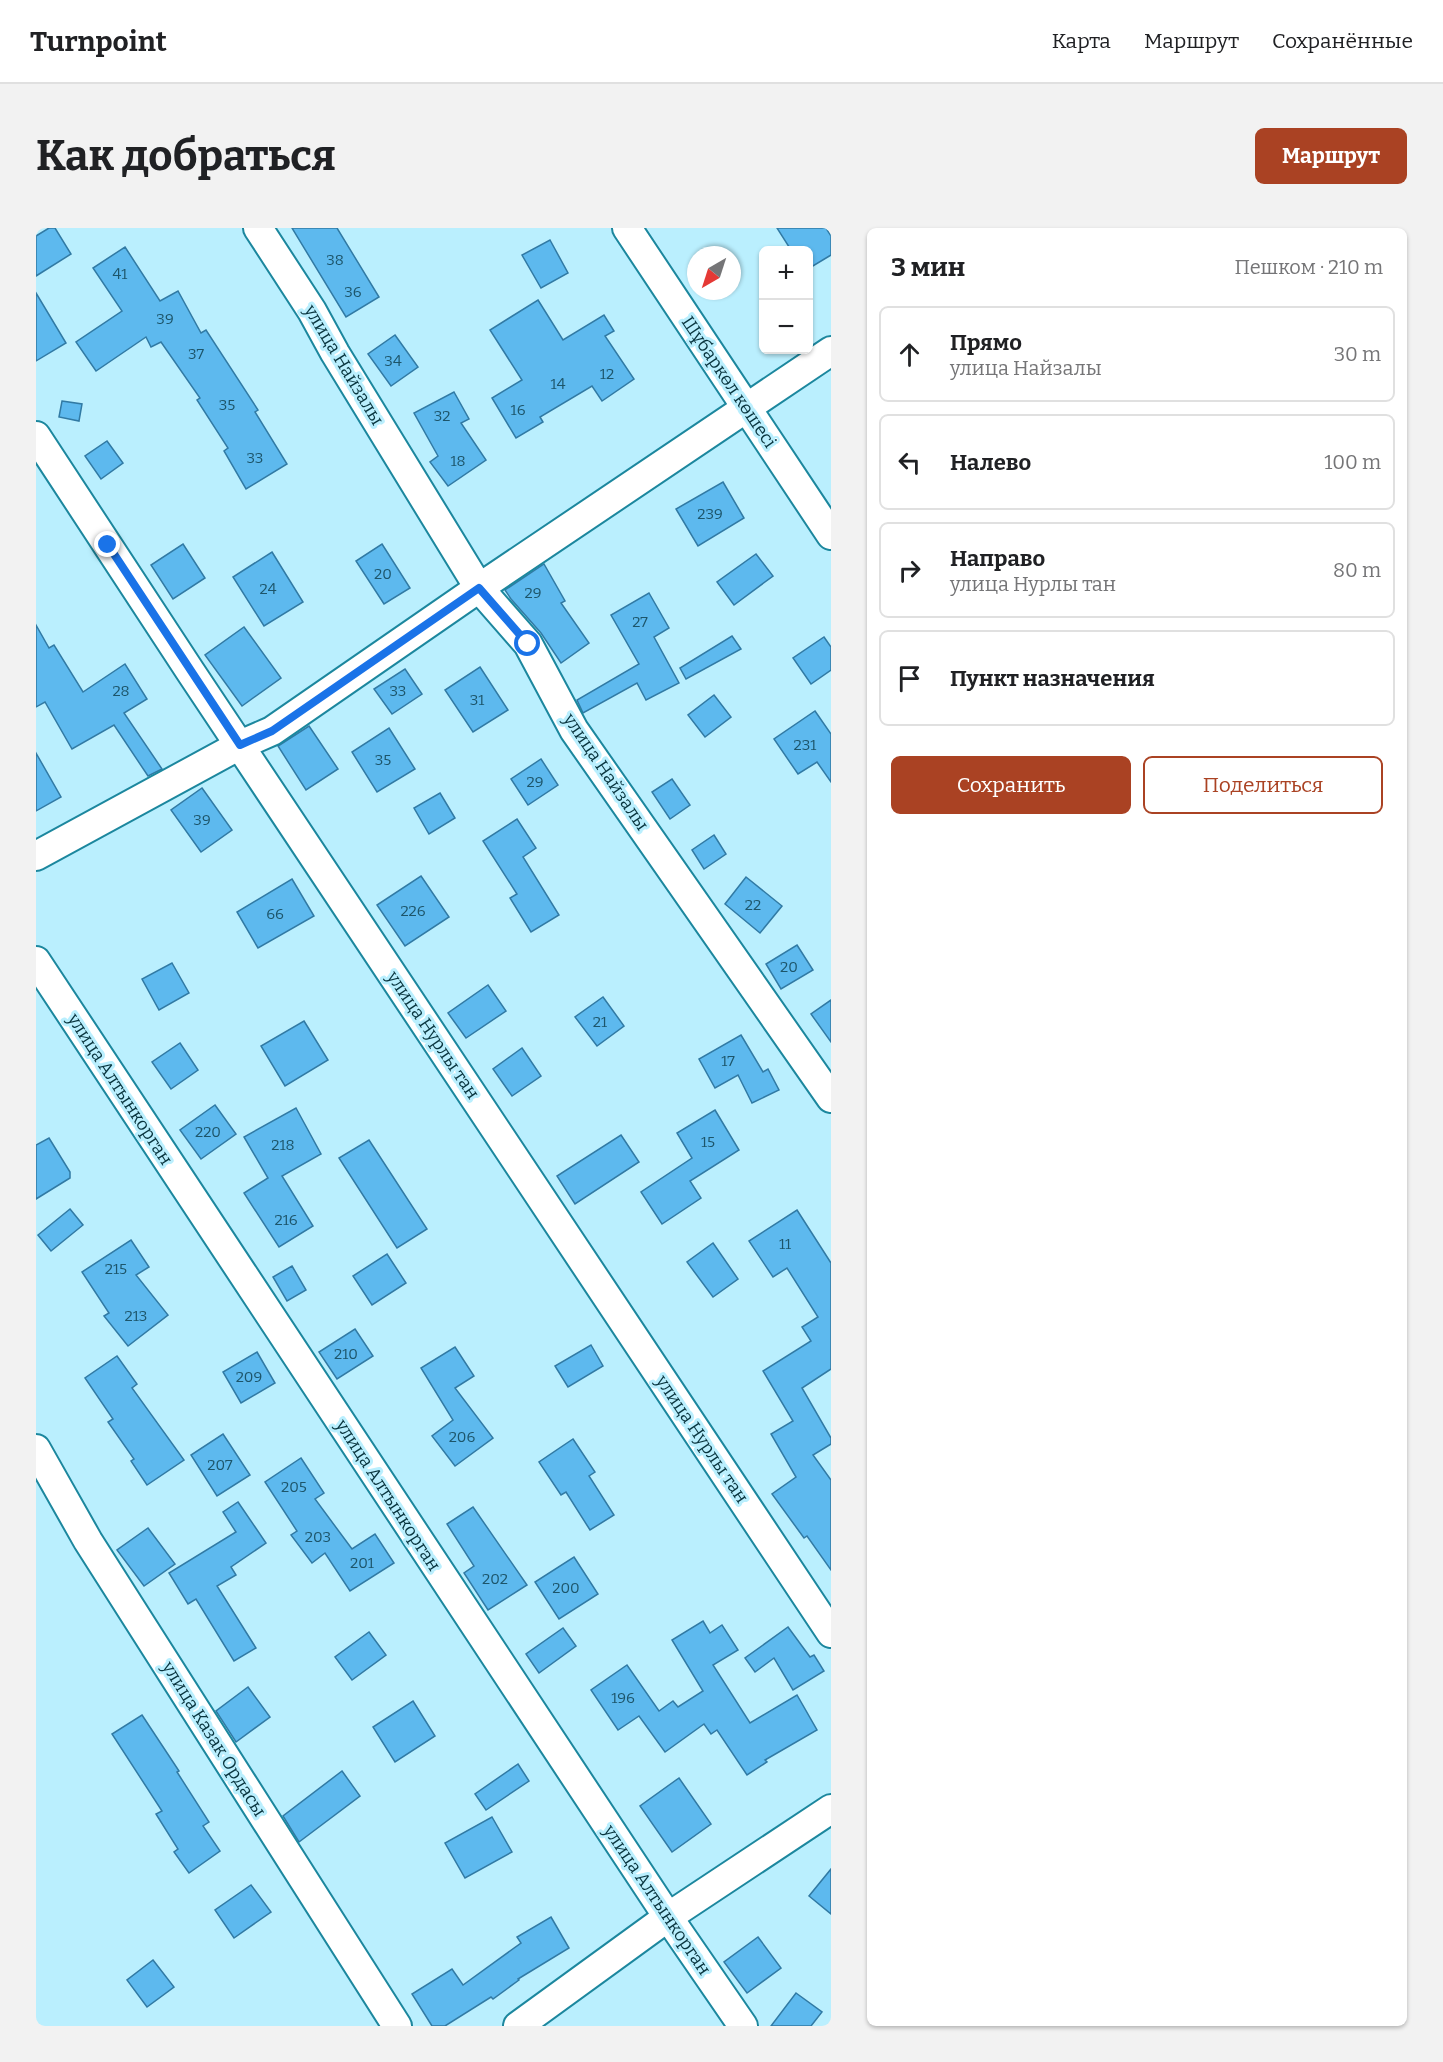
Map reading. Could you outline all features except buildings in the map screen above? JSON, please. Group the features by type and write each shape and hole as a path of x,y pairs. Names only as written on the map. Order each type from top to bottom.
{"street":[{"name":"улица Найзалы","path":"258,228 312,311 335,353 479,588 528,644 574,730 831,1098"},
{"name":"Шұбаркөл көшесі","path":"627,228 755,403 831,500"},
{"name":"Шұбаркөл көшесі","path":"649,228 755,403 831,536"},
{"path":"36,856 240,745 272,731 479,588 831,351"},
{"name":"улица Нурлы тан","path":"36,436 831,1633"},
{"name":"улица Алтынкорган","path":"36,961 668,1917 744,2026"},
{"name":"улица Казак Ордасы","path":"36,1449 88,1541 397,2026"},
{"path":"518,2026 668,1917 831,1809"}],"route":[{"path":"108,545 240,745 272,731 479,588 528,644"}]}
